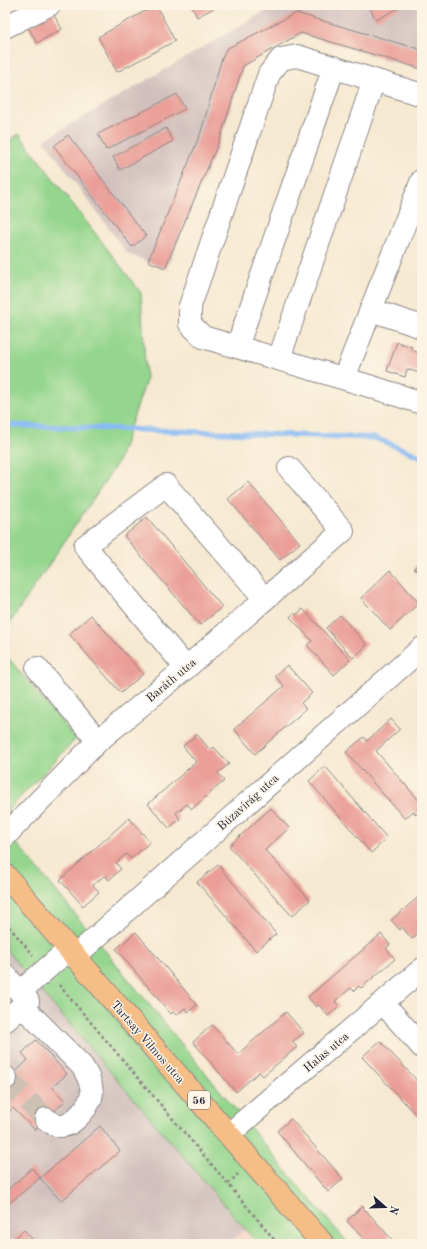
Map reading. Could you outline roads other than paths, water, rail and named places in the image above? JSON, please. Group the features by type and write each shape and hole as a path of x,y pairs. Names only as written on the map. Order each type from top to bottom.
{"main road":[{"name":"Tartsay Vilmos utca","path":"5,875 323,1244"}],"street":[{"path":"5,27 49,5"},
{"path":"422,95 297,56 281,59 269,74 266,81 190,306 190,324 203,337 344,378 422,403"},
{"path":"237,347 334,67"},
{"path":"279,359 374,80"},
{"path":"344,378 422,180"},
{"path":"371,310 422,325"},
{"name":"Baráth utca","path":"5,836 98,741 186,668 343,531 289,468"},
{"path":"186,668 85,546 166,485 265,599"},
{"name":"Búzavirág utca","path":"5,1022 45,969 71,953 422,648"},
{"path":"37,668 98,741"},
{"name":"Halas utca","path":"229,1134 422,969"},
{"path":"5,975 21,999 82,1066 91,1084 92,1093 90,1101 85,1109 71,1122 65,1126 59,1126 46,1119"},
{"path":"384,1003 422,1047"}],"waterway":[{"path":"5,425 375,438 422,457"}],"tunnel":[{"path":"6,1078 46,1119"}]}
